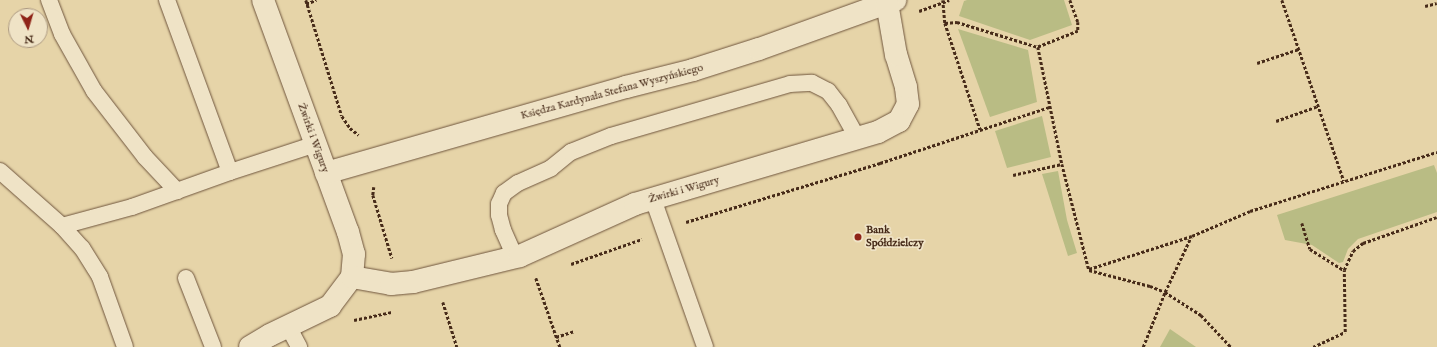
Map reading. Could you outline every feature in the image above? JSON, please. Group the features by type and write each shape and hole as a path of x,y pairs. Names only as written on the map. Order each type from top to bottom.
{"street":[{"name":"Żwirki i Wigury","path":"263,0 348,232 354,254 352,277 370,282 391,284 413,282 515,257 635,204 878,132 899,121 908,104 906,86 896,55 891,2"},
{"name":"Księdza Kardynała Stefana Wyszyńskiego","path":"326,172 618,89 693,70 760,49 891,2"},
{"path":"253,346 288,326 330,306 352,277"}],"lane":[{"path":"49,0 62,34 94,91 145,157 178,192"},
{"path":"167,0 230,172"},
{"path":"515,257 503,230 499,215 499,204 504,193 518,184 551,168 571,152 611,136 790,84 812,83 828,91 839,105 857,138"},
{"path":"62,226 132,207 178,192 230,172 316,144"},
{"path":"0,171 62,226 82,248 100,277 125,347"},
{"path":"653,199 705,347"},
{"path":"186,278 213,347"},
{"path":"288,326 299,347"}],"path":[{"path":"316,0 306,2 342,116 350,128 363,136"},
{"path":"943,0 946,22 980,129"},
{"path":"946,22 957,22 1038,47 1078,31 1078,22 1070,0"},
{"path":"1282,0 1344,181"},
{"path":"1425,6 1437,3"},
{"path":"1038,47 1062,164 1089,270"},
{"path":"1257,63 1299,49"},
{"path":"1276,121 1318,106"},
{"path":"1089,270 1192,236 1250,211 1437,152"},
{"path":"1012,176 1062,164"},
{"path":"1313,347 1345,332 1344,270 1353,251 1363,243 1437,217"},
{"path":"1302,223 1310,249 1344,270"},
{"path":"1143,347 1165,292 1192,236"},
{"path":"1089,270 1150,286 1165,292 1201,315 1231,347"},
{"path":"536,276 560,347"},
{"path":"442,300 457,347"},
{"path":"556,337 574,331"}],"green space":[{"path":"1064,0 1072,25 1030,40 959,16 964,1"},
{"path":"958,29 1028,50 1037,102 990,117"},
{"path":"1042,116 1051,157 1007,168 995,131"},
{"path":"1434,165 1437,173 1437,212 1358,239 1348,249 1343,262 1339,263 1312,245 1285,240 1277,215"},
{"path":"1058,171 1067,220 1077,253 1068,256 1042,174"},
{"path":"1170,329 1196,347 1160,347"}],"place":[{"name":"Bank Spółdzielczy","path":"858,237"}]}
